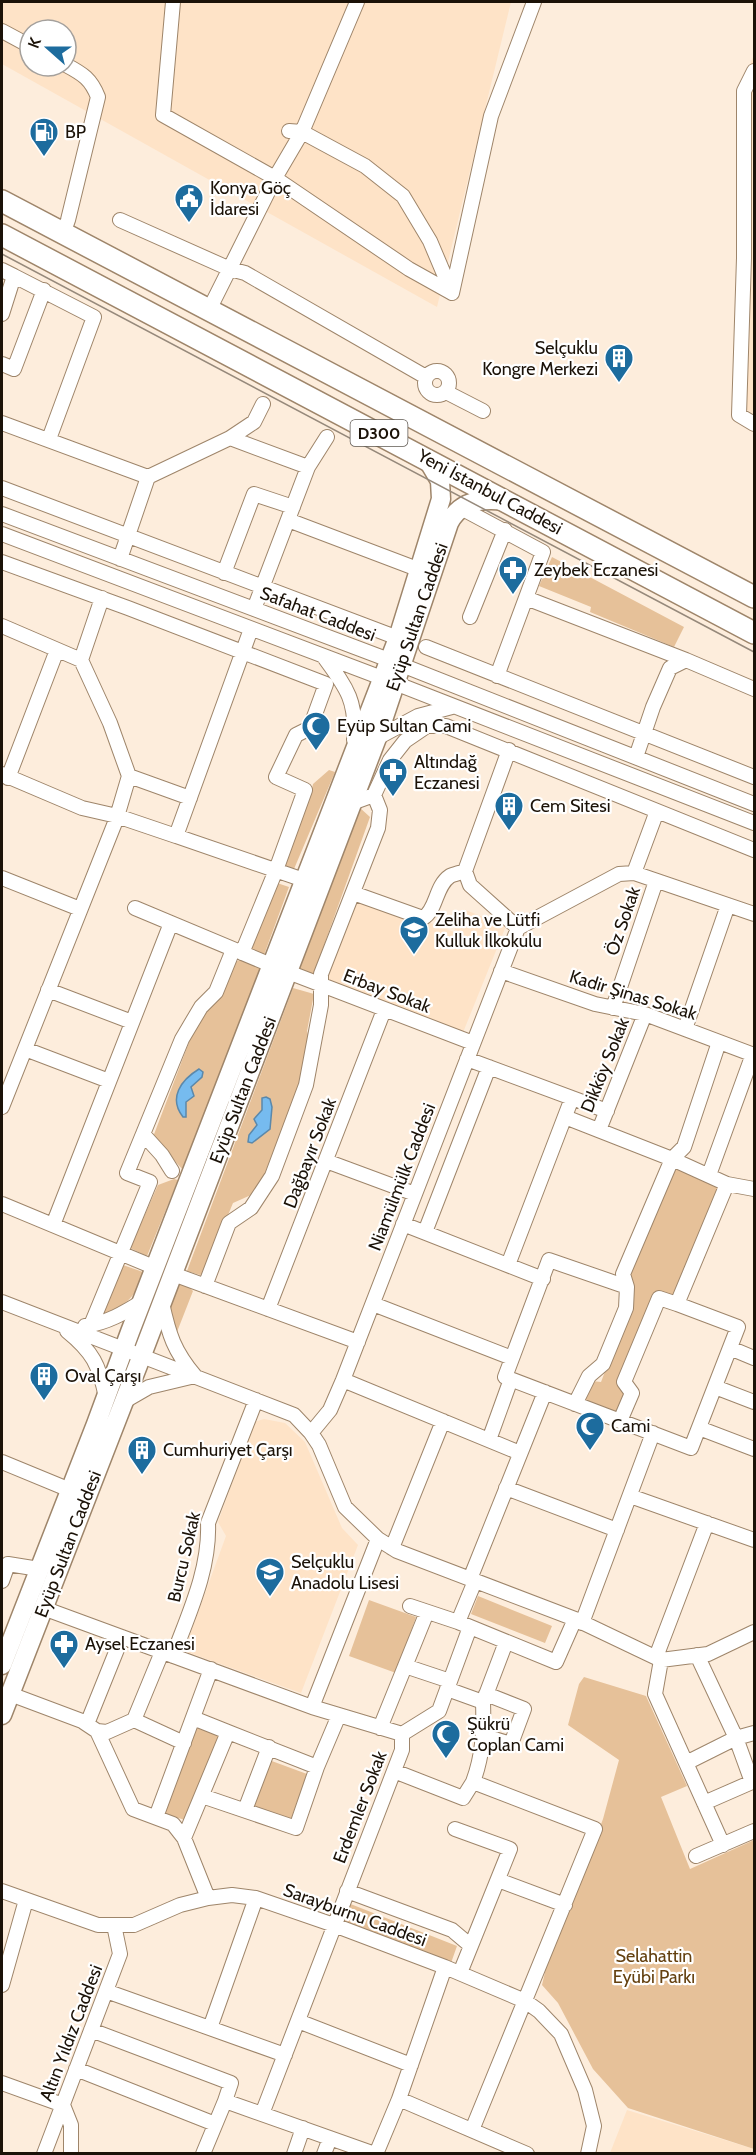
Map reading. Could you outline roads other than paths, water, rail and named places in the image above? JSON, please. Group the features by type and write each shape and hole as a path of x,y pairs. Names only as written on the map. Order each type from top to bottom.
{"highway":[{"name":"Yeni İstanbul Caddesi","path":"2,201 684,558 754,597"},
{"name":"Yeni İstanbul Caddesi","path":"2,235 754,633"}],"main road":[{"name":"Eyüp Sultan Caddesi","path":"396,663 398,638 440,506 442,491 438,475 428,459"},
{"path":"461,508 481,500 506,501"},
{"name":"Eyüp Sultan Caddesi","path":"2,1715 43,1608 133,1352 143,1301 164,1271 279,968 304,880 353,754 389,681 449,523 461,508"},
{"name":"Eyüp Sultan Caddesi","path":"133,1352 162,1303 164,1271 190,1176 352,803 377,738 389,681"},
{"name":"Eyüp Sultan Caddesi","path":"2,1665 8,1630 39,1569 70,1490 115,1400"}],"street":[{"path":"173,2 163,115 275,178 409,269 452,293"},
{"path":"209,310 275,178 357,2"},
{"path":"452,293 491,116 534,2"},
{"path":"2,31 18,40"},
{"path":"63,234 98,97 92,84 78,71"},
{"path":"754,71 749,94 749,261 739,415 754,424"},
{"path":"295,131 365,166 403,196 430,241 452,293"},
{"path":"120,220 230,269 245,273 426,377 438,370 445,373 450,385 446,392 483,411"},
{"path":"2,314 8,273 94,317 49,440"},
{"path":"2,364 14,369 44,290"},
{"path":"120,559 148,477 230,438 254,422 263,404"},
{"path":"2,423 148,477"},
{"path":"254,609 308,467 327,437"},
{"path":"230,438 308,467"},
{"path":"2,488 398,638"},
{"path":"224,573 254,494 290,514 420,570"},
{"path":"461,508 543,552 497,676"},
{"name":"Safahat Caddesi","path":"2,514 396,663 754,804"},
{"path":"470,617 505,530"},
{"name":"Safahat Caddesi","path":"2,534 754,823"},
{"path":"2,562 326,684 310,728 296,735 276,777 305,790 276,870 216,992 201,1006 182,1039 128,1173 150,1182"},
{"path":"81,660 102,598"},
{"path":"526,598 754,689"},
{"path":"2,626 81,660 110,723 129,776 117,816 2,1107"},
{"path":"176,836 251,629"},
{"path":"426,648 754,777"},
{"path":"57,650 5,776 82,808 117,816 304,880"},
{"path":"323,657 344,683 352,704 355,723 353,754"},
{"path":"636,757 670,668 686,660"},
{"path":"377,738 418,716 452,707"},
{"path":"205,1286 229,1223 251,1208 272,1176 306,1085 321,1005 321,974 378,828 380,810 375,795 390,760 405,741 427,726 446,726 754,850"},
{"path":"509,750 465,871 470,885 518,928 619,874 634,873 754,914"},
{"path":"129,776 190,798"},
{"path":"352,803 375,795"},
{"path":"634,873 657,811"},
{"path":"353,892 423,918 429,914 441,887 450,876 465,871"},
{"path":"2,878 80,909"},
{"name":"Öz Sokak","path":"612,1008 656,881"},
{"path":"685,1029 728,905"},
{"name":"Erbay Sokak","path":"135,908 384,1010 473,1043"},
{"path":"53,1225 171,923"},
{"name":"Niamülmülk Caddesi","path":"311,1433 330,1410 343,1380 518,928"},
{"name":"Kadir Şinas Sokak","path":"501,971 595,1005 645,1014 754,1055"},
{"path":"48,990 132,1022"},
{"name":"Dağbayır Sokak","path":"268,1309 384,1010"},
{"name":"Dikköy Sokak","path":"599,1130 645,1014"},
{"path":"575,1404 589,1376 603,1364 626,1308 627,1287 623,1274 672,1159 684,1147 719,1042"},
{"path":"25,1049 109,1081"},
{"path":"709,1175 754,1055"},
{"path":"467,1059 607,1111"},
{"path":"2,1066 16,1071"},
{"path":"425,1232 489,1067"},
{"path":"508,1265 572,1098"},
{"path":"565,1117 672,1159 727,1184 754,1189"},
{"path":"143,1134 162,1155 172,1172"},
{"path":"326,1161 415,1194"},
{"path":"91,1325 150,1182 172,1172 190,1176"},
{"path":"677,1304 727,1184"},
{"path":"2,1204 164,1271 358,1342"},
{"path":"403,1224 543,1279"},
{"path":"620,1421 632,1393 624,1382 658,1298 738,1327 691,1448 653,1433 620,1421 575,1404 505,1377 549,1260 627,1287"},
{"path":"58,1324 82,1327 100,1324 143,1301"},
{"path":"2,1302 294,1415 319,1445 345,1507 378,1539 392,1548 579,1621 659,1659 708,1654 753,1632"},
{"path":"162,1303 170,1339 195,1376"},
{"path":"372,1304 512,1358"},
{"path":"58,1324 89,1351 115,1400 149,1387 195,1376"},
{"path":"730,1348 754,1358"},
{"path":"489,1440 511,1379"},
{"path":"343,1380 520,1453"},
{"path":"715,1387 754,1402"},
{"path":"402,1734 439,1711 449,1685 464,1625 472,1580 545,1392"},
{"name":"Burcu Sokak","path":"134,1720 198,1589 209,1544 208,1522 256,1400"},
{"path":"392,1548 443,1421"},
{"path":"699,1428 754,1449"},
{"path":"410,1606 556,1662 579,1621 617,1530 653,1433"},
{"path":"2,1462 70,1490"},
{"path":"506,1488 617,1530"},
{"path":"630,1496 754,1540"},
{"path":"707,1523 659,1659 655,1694 723,1845"},
{"path":"312,1707 378,1539"},
{"path":"2,1581 8,1564 39,1569"},
{"name":"Erdemler Sokak","path":"43,1608 312,1707 402,1734 402,1750 262,2114"},
{"path":"380,1728 428,1612"},
{"path":"122,1637 92,1728 134,1809 173,1824 184,1838 208,1898"},
{"path":"394,1771 463,1798 479,1765 484,1736 485,1698 506,1642"},
{"path":"697,1655 736,1738 752,1782 704,1803"},
{"path":"405,1666 449,1685 524,1709 511,1744 484,1736"},
{"path":"156,1817 211,1670"},
{"path":"10,1694 92,1728 107,1732 134,1720 184,1743"},
{"path":"202,1796 296,1828 317,1767 339,1715"},
{"path":"193,1718 317,1767"},
{"path":"184,1838 228,1732"},
{"path":"686,1763 736,1738 754,1733"},
{"path":"245,1810 269,1747"},
{"path":"472,1782 595,1829 472,2130"},
{"path":"455,1829 510,1850 460,1973"},
{"path":"696,1856 754,1832"},
{"path":"498,1880 565,1905"},
{"path":"347,1891 452,1930 471,1946"},
{"name":"Sarayburnu Caddesi","path":"3,1892 98,1925 134,1925 180,1905 208,1898 232,1895 256,1898 445,1967 525,2001 539,2011 561,2034 585,2090 594,2126 588,2154"},
{"path":"210,2028 256,1898"},
{"path":"2,1980 26,1900"},
{"name":"Altın Yıldız Caddesi","path":"44,2154 120,1953 114,1925"},
{"path":"225,2101 376,2154 399,2098 445,1967"},
{"path":"106,1991 285,2055"},
{"path":"297,2021 411,2065"},
{"path":"92,2030 231,2083 203,2154"},
{"path":"76,2069 215,2124"},
{"path":"2,2083 63,2105 71,2125 71,2154"},
{"path":"399,2098 527,2154"},
{"path":"294,2154 303,2128"},
{"path":"324,2154 330,2138"}],"water":[{"path":"199,1069 203,1072 202,1077 191,1087 194,1096 186,1102 186,1117 183,1117 177,1103 179,1090 187,1078"},
{"path":"262,1098 270,1099 272,1107 270,1129 252,1143 248,1142 249,1135 257,1125 254,1119 262,1110"}],"tram line":[{"path":"2,254 754,652"}],"place":[{"name":"BP","path":"44,158"},
{"name":"Konya Göç İdaresi","path":"189,224"},
{"name":"Selçuklu Kongre Merkezi","path":"619,384"},
{"name":"Zeybek Eczanesi","path":"513,596"},
{"name":"Eyüp Sultan Cami","path":"316,752"},
{"name":"Altındağ Eczanesi","path":"393,798"},
{"name":"Cem Sitesi","path":"509,832"},
{"name":"Zeliha ve Lütfi Kulluk İlkokulu","path":"414,956"},
{"name":"Oval Çarşı","path":"44,1402"},
{"name":"Cami","path":"590,1452"},
{"name":"Cumhuriyet Çarşı","path":"142,1476"},
{"name":"Selçuklu Anadolu Lisesi","path":"270,1598"},
{"name":"Aysel Eczanesi","path":"64,1670"},
{"name":"Şükrü Coplan Cami","path":"446,1760"}],"park label":[{"name":"Selahattin Eyübi Parkı","path":"654,1966"}]}
